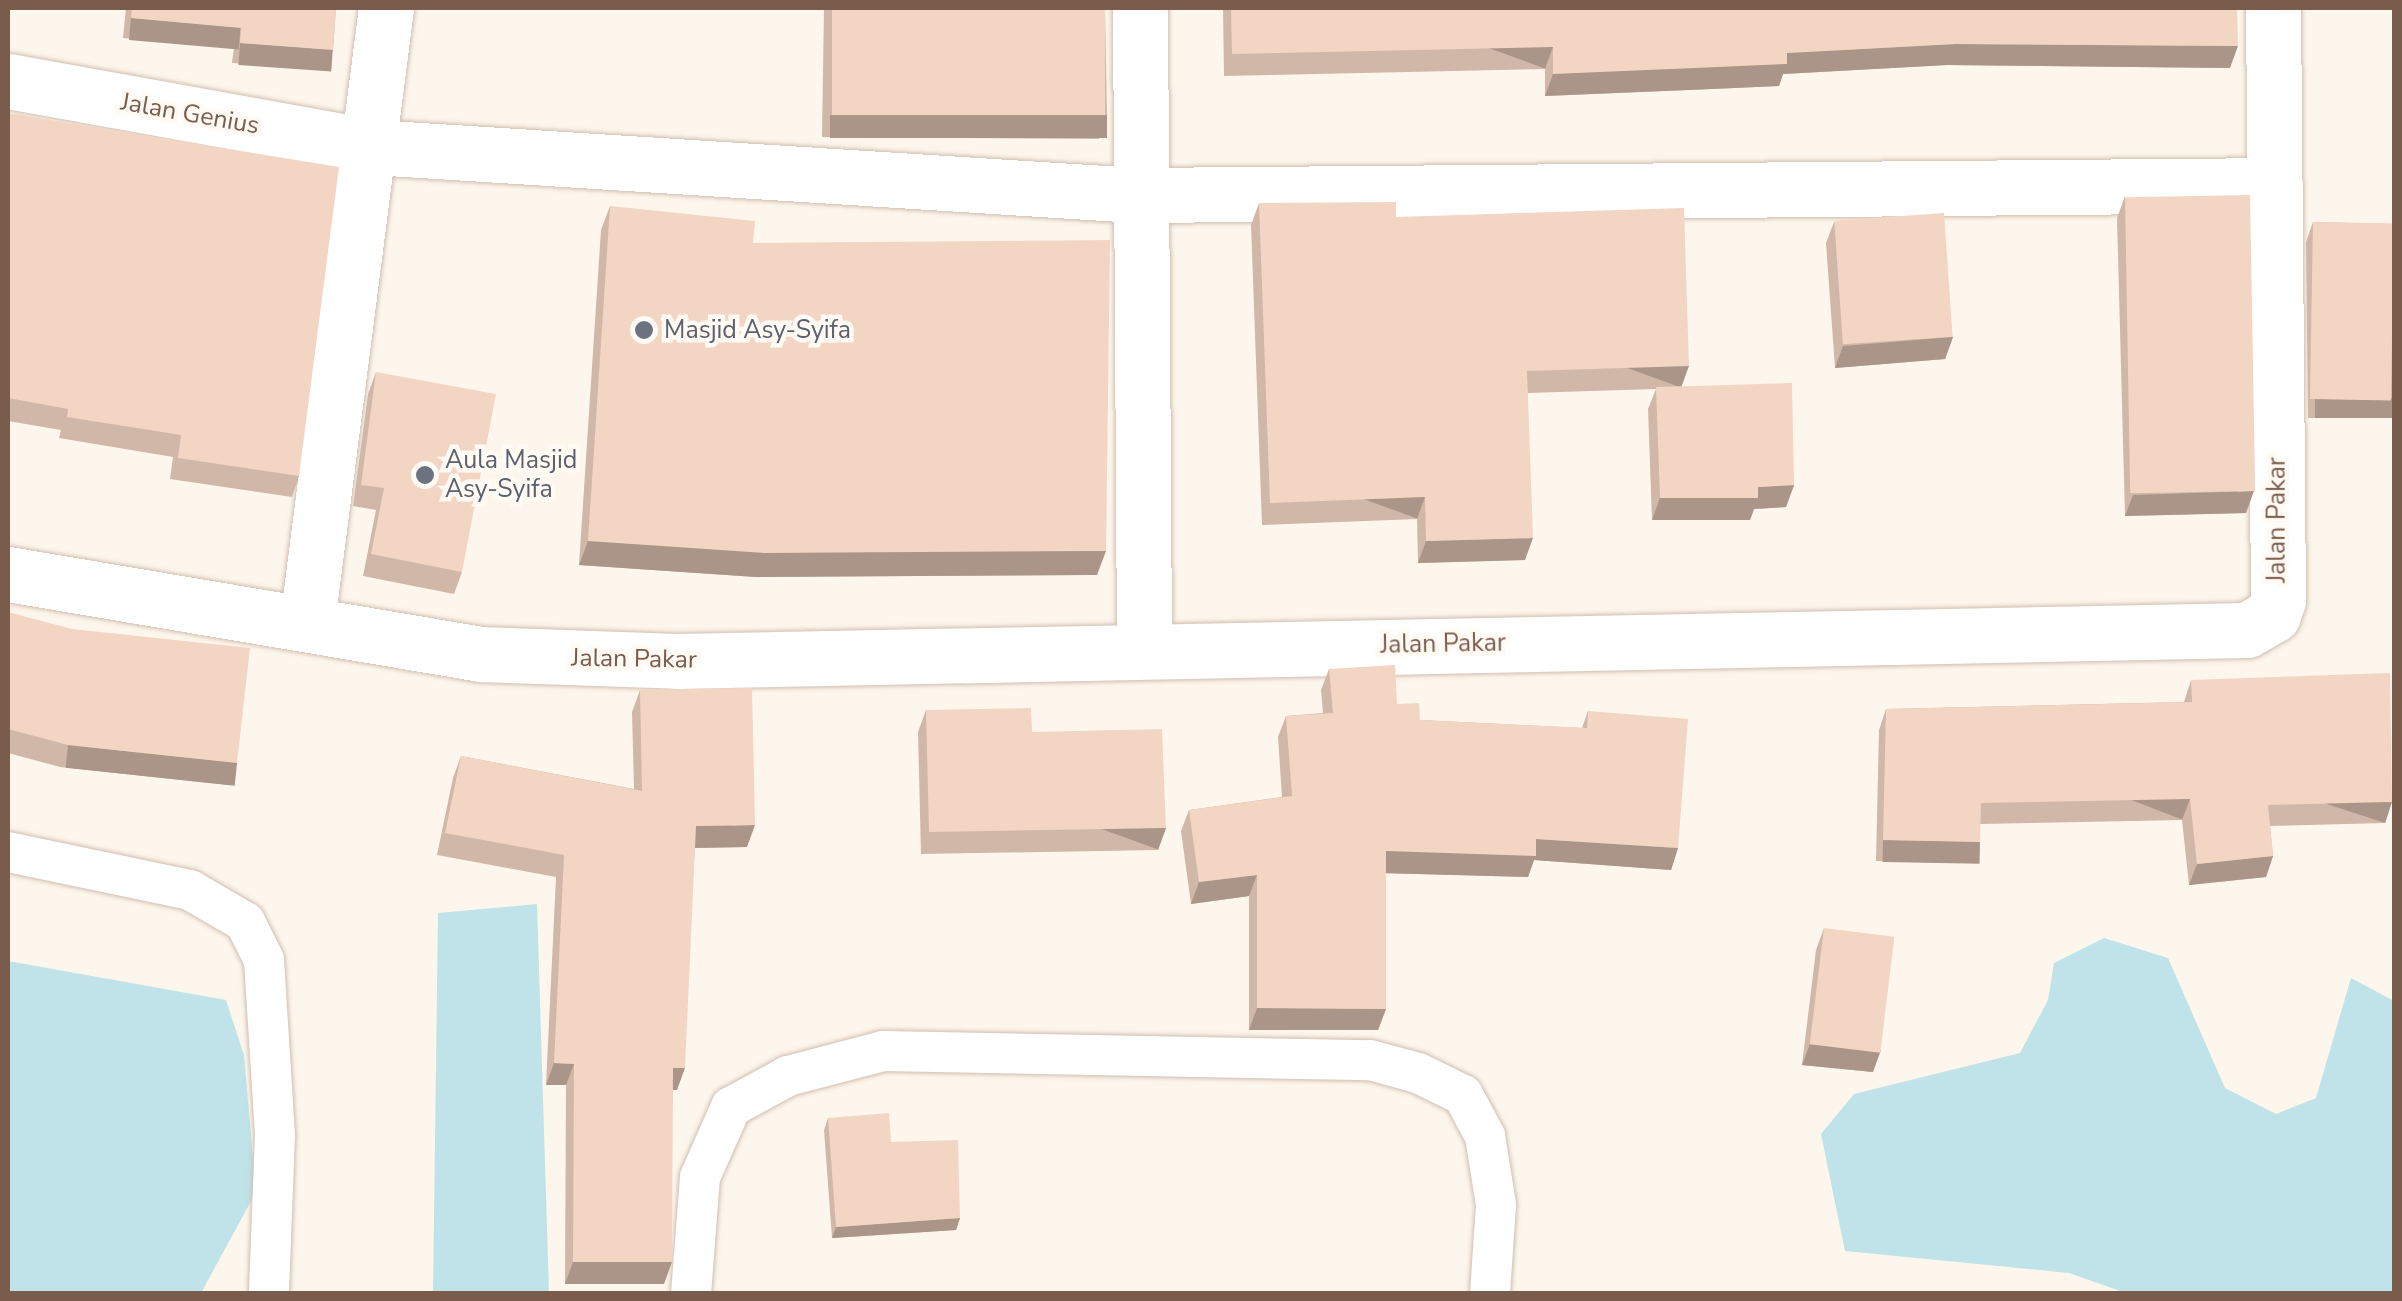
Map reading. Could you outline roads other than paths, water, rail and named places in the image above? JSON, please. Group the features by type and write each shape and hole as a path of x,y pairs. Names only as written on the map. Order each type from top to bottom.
{"street":[{"path":"308,622 373,146 386,8"},
{"path":"1140,8 1137,195 1144,649"},
{"name":"Jalan Pakar","path":"8,574 480,654 677,661 2261,626 2278,600 2272,8"},
{"name":"Jalan Genius","path":"8,82 373,146 1137,195 2276,185"}],"lane":[{"path":"8,852 190,890 245,922 264,960 270,1058 269,1294"},
{"path":"691,1294 700,1177 730,1107 788,1076 884,1051 1370,1060 1418,1073 1464,1095 1485,1136 1496,1205 1490,1294"}],"water":[{"path":"537,904 549,1293 433,1293 438,913"},
{"path":"2104,938 2168,958 2225,1088 2276,1114 2316,1098 2351,978 2394,1001 2394,1293 2126,1293 2069,1273 1845,1251 1821,1134 1854,1094 2020,1053 2048,1000 2054,963"},
{"path":"8,961 226,1000 244,1055 256,1192 201,1293 8,1293"}],"place":[{"name":"Masjid Asy-Syifa","path":"644,330"},
{"name":"Aula Masjid Asy-Syifa","path":"425,475"}]}
